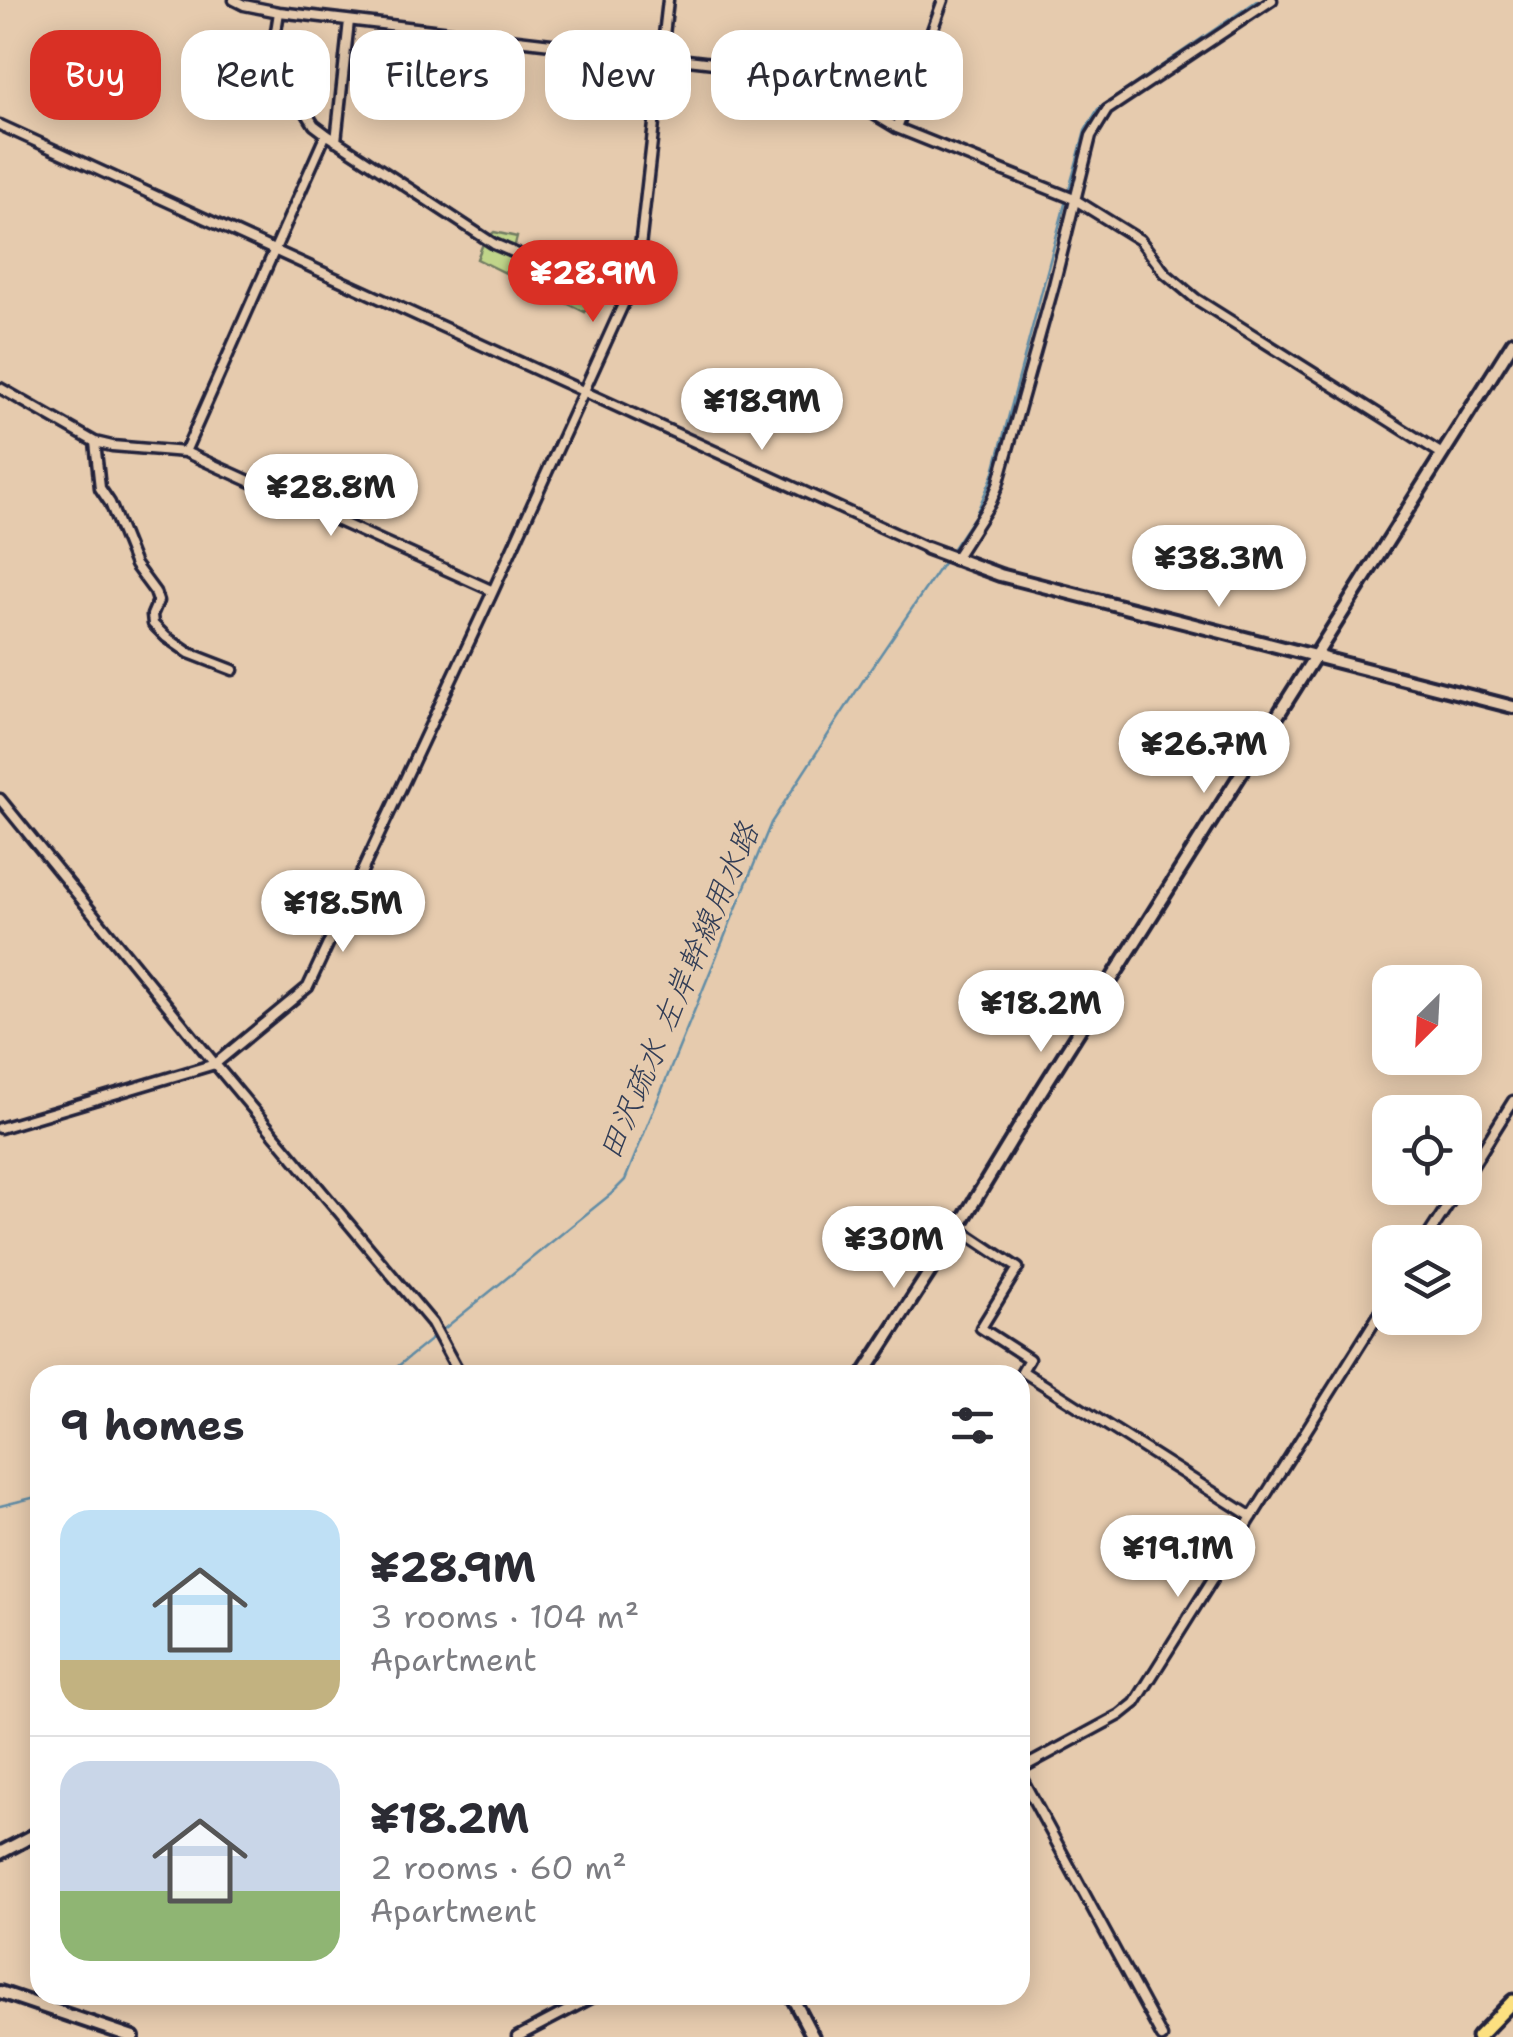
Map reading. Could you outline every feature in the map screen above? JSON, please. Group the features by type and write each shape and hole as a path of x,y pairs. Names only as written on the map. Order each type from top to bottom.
{"main road":[{"path":"1478,2037 1513,2001"}],"street":[{"path":"234,0 279,12 545,43"},
{"path":"665,30 668,0"},
{"path":"897,128 943,0"},
{"path":"954,560 998,485 1092,136 1107,110 1272,0"},
{"path":"279,12 272,56 314,125 326,134 494,244 532,260 637,274"},
{"path":"336,140 349,20"},
{"path":"691,60 806,74 897,128 1074,199 1140,240 1165,273 1196,299 1442,454"},
{"path":"0,1128 215,1064 308,987 637,274 655,120"},
{"path":"0,124 954,560 1513,706"},
{"path":"185,452 326,134"},
{"path":"869,1365 1513,342"},
{"path":"1501,360 1513,368"},
{"path":"0,388 96,442 185,452 493,591"},
{"path":"96,442 100,488 135,565 158,601 153,624 189,654 234,670"},
{"path":"0,799 434,1326 455,1365"},
{"path":"1482,1151 1513,1101"},
{"path":"958,1228 1018,1268 980,1328 1029,1360 1026,1365"},
{"path":"1030,1766 1135,1704 1372,1326"},
{"path":"1030,1376 1252,1517"},
{"path":"1030,1791 1162,2037"},
{"path":"0,1854 30,1838"},
{"path":"0,1992 30,2002"},
{"path":"38,2005 133,2037"},
{"path":"516,2037 578,2005"},
{"path":"796,2005 814,2037"}],"green space":[{"path":"494,232 517,237 514,249 604,275 585,312 477,259 484,241"}],"waterway":[{"name":"田沢疏水 左岸幹線用水路","path":"1068,193 1085,131 1098,109 1258,0"},
{"name":"田沢疏水 左岸幹線用水路","path":"951,551 976,514 993,475 1066,200"},
{"name":"田沢疏水 左岸幹線用水路","path":"399,1365 625,1180 771,823 943,563"},
{"name":"田沢疏水 左岸幹線用水路","path":"0,1506 30,1498"}]}
